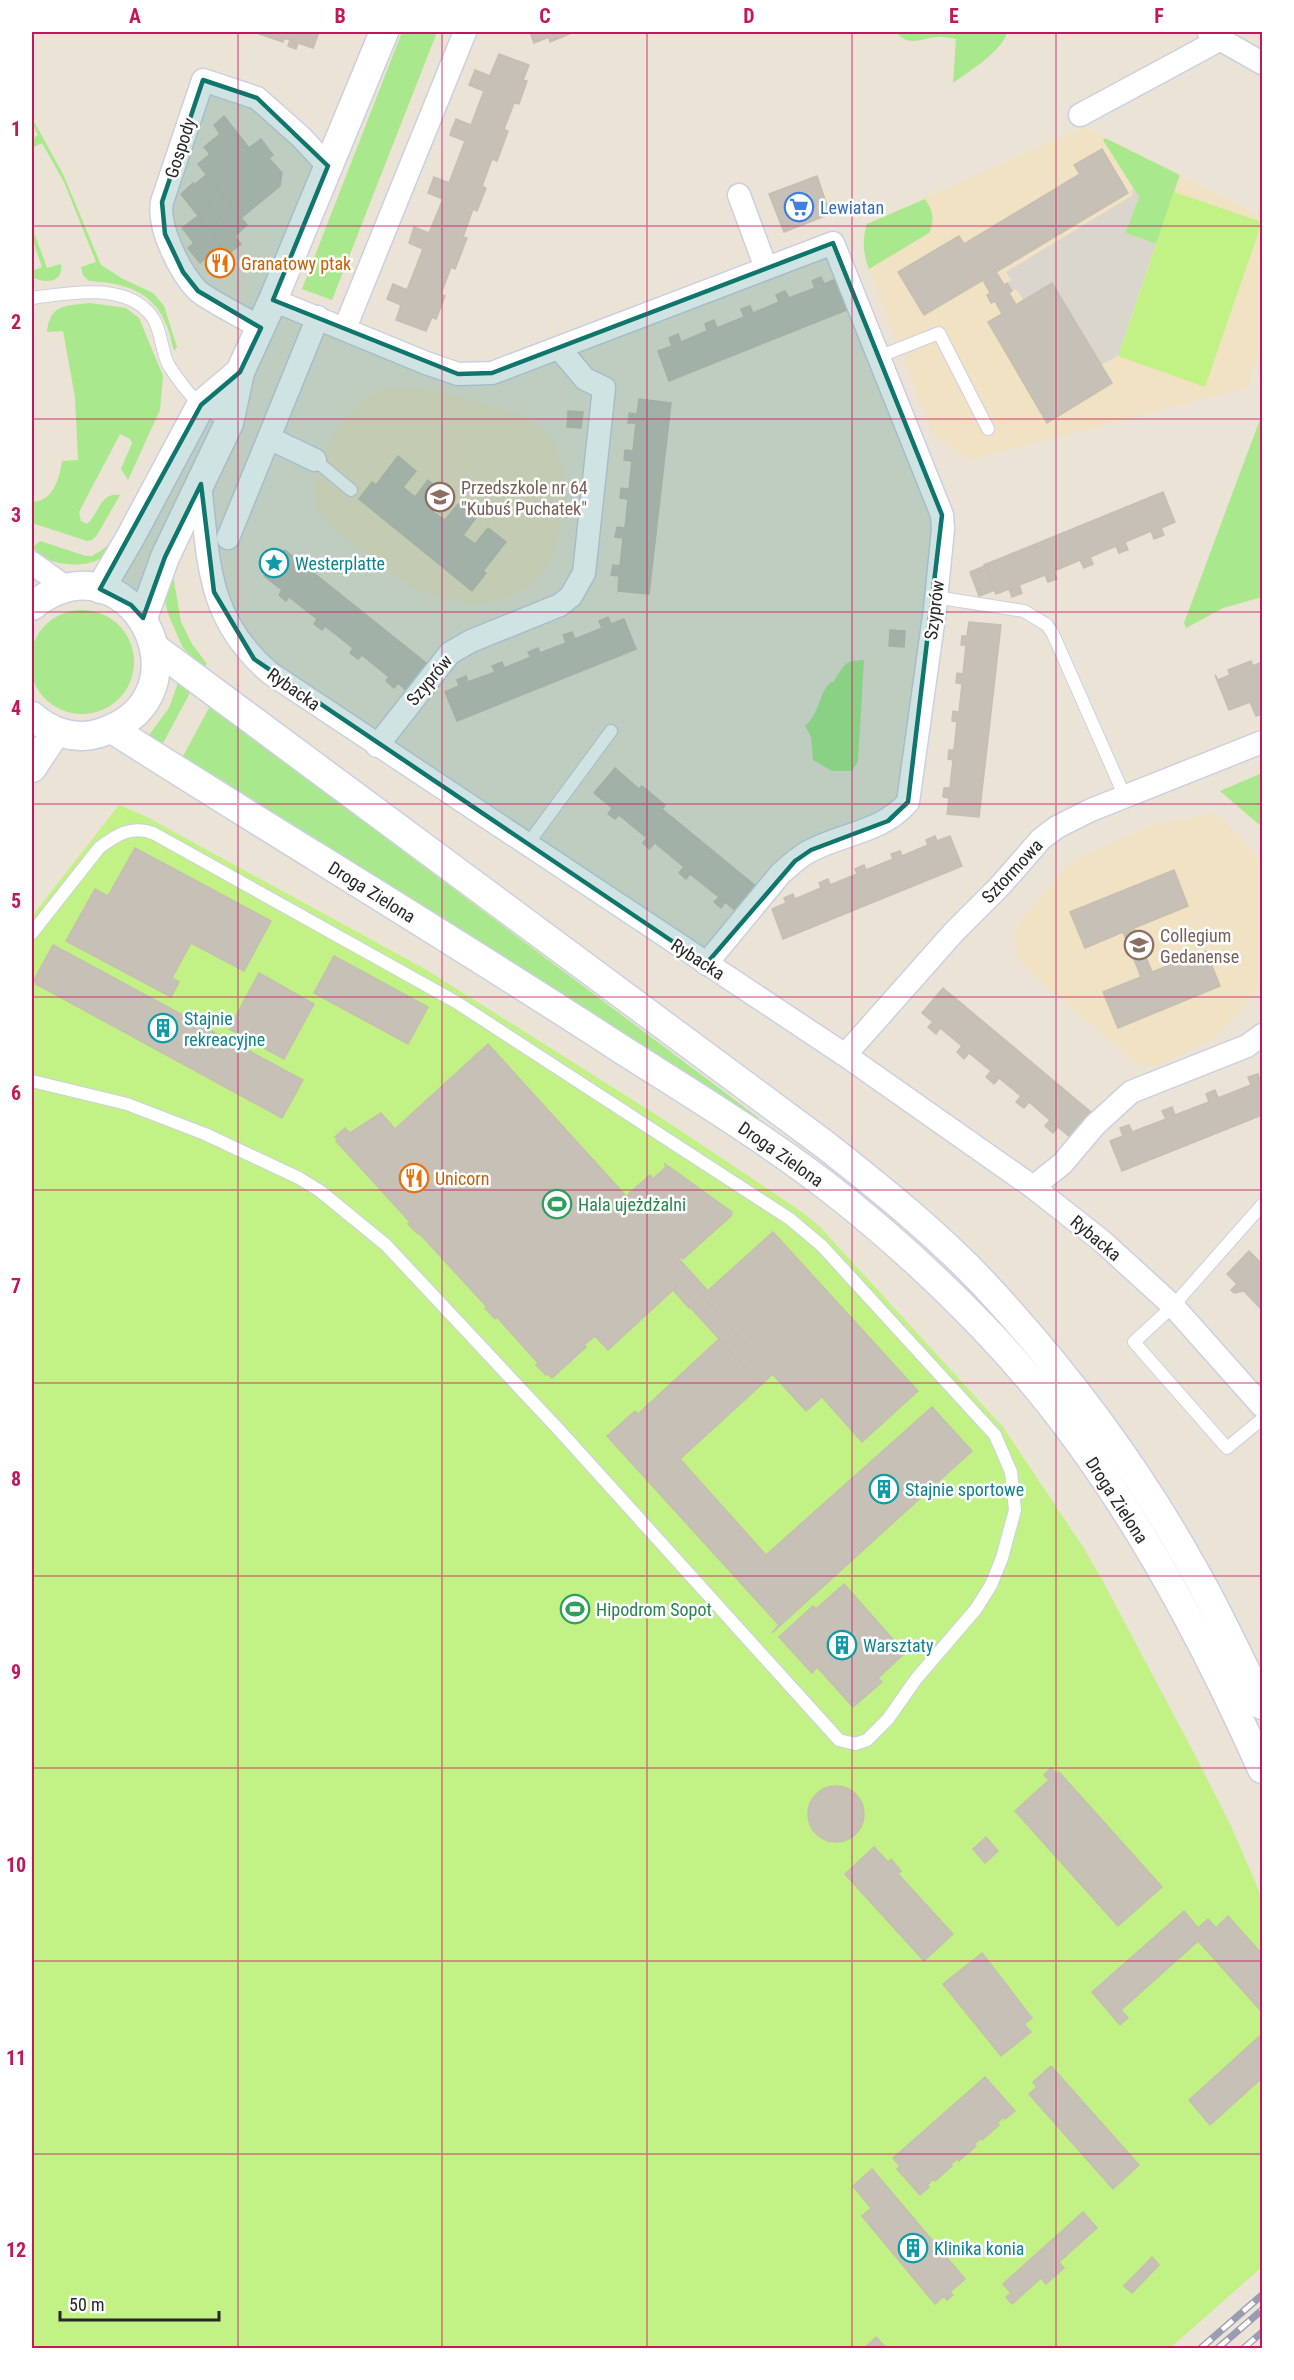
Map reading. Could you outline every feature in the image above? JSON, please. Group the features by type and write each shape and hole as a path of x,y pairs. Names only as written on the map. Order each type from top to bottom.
{"street":[{"path":"143,618 165,558 230,423 240,372 273,300 384,32"},
{"path":"345,328 465,32"},
{"path":"1080,115 1214,35 1263,63"},
{"name":"Gospody","path":"261,328 198,291 183,272 165,234 162,202 203,80 257,98 301,137 328,166"},
{"path":"739,195 766,268"},
{"name":"Szyprów","path":"273,300 458,374 492,373 832,243 942,515 943,529 909,802 888,821 812,850 795,861 782,873 706,964"},
{"path":"228,538 318,317"},
{"name":"Szyprów","path":"377,746 450,653 471,641 560,605 571,596 584,573 604,388 585,379 559,348"},
{"path":"100,588 135,529 201,405 240,372"},
{"path":"269,438 315,460"},
{"name":"Rybacka","path":"200,484 206,545 214,592 239,639 254,659 270,673 845,1056 1033,1187 1103,1242 1173,1306 1263,1406"},
{"path":"32,563 67,588"},
{"path":"32,606 45,596 67,588 84,586 100,588 116,595 131,605 143,618 155,648 156,668 152,687 142,704 129,719 112,729 94,735 75,736 56,732 40,724 32,716"},
{"name":"Droga Zielona","path":"155,648 824,1144 897,1202 952,1252 985,1285 1048,1357 1113,1441 1190,1561 1263,1705"},
{"name":"Droga Zielona","path":"112,729 561,1009 757,1137 824,1184 914,1260 1006,1353 1079,1443 1142,1536 1201,1643 1263,1769"},
{"path":"32,768 56,732"},
{"name":"Sztormowa","path":"845,1056 954,932 1000,886 1041,839 1057,826 1125,796 1263,742"},
{"path":"1033,1187 1062,1164 1095,1125 1131,1092 1247,1046 1263,1035"}],"lane":[{"path":"32,298 78,291 99,292 127,298 144,308 153,318 169,365 201,405 230,423"},
{"path":"882,366 939,333 988,429"},
{"path":"315,460 351,490"},
{"path":"935,597 1024,611 1047,625 1125,796"},
{"path":"526,845 610,731"},
{"path":"32,933 99,848 113,837 131,829 142,829 456,1002 790,1219 822,1246 995,1435 1011,1472 1015,1510 1002,1558 991,1585 976,1609 916,1679 888,1719 867,1740 855,1744 839,1740 560,1431 378,1238 320,1191 299,1178 205,1134 127,1104 32,1081"},
{"path":"1263,1205 1173,1306 1134,1342 1227,1448 1263,1419"}],"highlighted area":[{"path":"203,80 257,98 328,166 273,300 458,374 492,373 833,243 942,515 908,802 888,821 811,850 795,861 706,964 254,659 214,592 201,484 165,557 143,618 131,605 100,589 201,405 240,372 261,328 198,291 183,272 165,234 162,202"}],"shaded area":[{"path":"1084,127 1262,217 1262,341 1247,388 968,460 932,433 866,261 863,238 867,224"},
{"path":"1134,189 1139,197 1125,233 1156,244 1118,356 1101,365 1052,284 1024,301 1016,289 1012,291 1007,283 1011,280 1006,272 1133,195 1131,191"},
{"name":"Przedszkole nr 64 \"Kubuś Puchatek\"","path":"395,387 418,388 449,394 521,415 538,424 554,442 565,474 567,487 565,504 556,544 548,566 529,587 502,600 486,603 472,604 440,598 418,590 390,574 322,517 316,507 315,473 336,430 361,402 375,392"},
{"name":"Collegium Gedanense","path":"1215,813 1262,861 1262,982 1234,1018 1215,1037 1164,1063 1154,1066 1144,1065 1134,1061 1028,971 1017,955 1015,935 1024,917 1065,868 1082,856 1153,825"}],"green space":[{"path":"402,32 437,32 332,300 302,289"},
{"path":"896,32 1007,32 992,53 953,83 956,39 939,37 910,41"},
{"path":"32,118 63,174 101,265 123,279 153,293 164,306 177,347 174,351 167,327 153,303 135,290 89,281 83,275 81,267 96,262 64,182 42,143 32,148 32,139 38,135"},
{"path":"1105,138 1180,175 1156,244 1125,233 1139,197 1103,140"},
{"path":"1174,192 1262,222 1205,387 1118,356"},
{"path":"925,199 932,215 929,233 869,269 864,247 867,224"},
{"path":"32,227 47,268 61,264 60,275 57,278 42,281 32,277 32,271 42,267 32,238"},
{"path":"90,303 126,308 139,318 163,376 160,410 128,480 121,469 132,443 130,439 120,434 79,512 81,521 87,524 104,500 113,495 120,495 97,535 87,541 32,523 32,502 46,498 54,488 62,461 78,460 75,397 63,331 47,332 49,323 56,311 61,308"},
{"path":"1262,414 1262,597 1223,608 1186,628 1184,623"},
{"path":"114,540 98,560 86,564 64,564 52,561 32,548 40,541 92,556"},
{"path":"173,575 181,622 192,644 207,664 204,668 183,648 169,616 164,599"},
{"path":"82,610 102,614 119,625 130,642 134,662 130,682 119,699 102,710 82,714 62,710 45,699 34,682 30,662 34,642 45,625 62,614"},
{"path":"864,660 858,761 852,771 832,771 813,760 811,737 805,726 813,716 825,689 843,667 848,662"},
{"path":"178,683 191,691 162,745 149,735 169,708"},
{"path":"210,706 759,1118 757,1121 182,758"},
{"path":"1262,773 1262,827 1220,791"},
{"name":"Hipodrom Sopot","path":"119,805 145,816 425,969 666,1121 802,1212 821,1228 1003,1427 1100,1576 1231,1826 1262,1898 1262,2267 1170,2348 32,2348 32,916"}],"building":[{"path":"253,32 319,32 313,48 298,43 296,49 288,46 290,40 284,38 283,42"},
{"path":"530,32 574,32 550,42 549,37 534,43"},
{"path":"499,54 529,65 523,80 527,81 519,104 514,103 504,129 508,131 497,161 492,159 482,186 486,188 477,211 473,209 463,237 467,238 455,269 451,267 441,294 445,296 436,319 432,317 426,331 396,320 401,305 387,299 393,284 407,290 423,249 409,243 414,227 429,233 443,199 428,193 434,177 449,183 465,141 450,135 452,129 456,119 471,125 484,91 469,85 475,70 490,76"},
{"path":"224,116 249,148 261,139 273,155 269,158 282,173 280,186 241,218 198,164 210,154 204,147 220,134 214,125"},
{"path":"1102,149 1128,193 996,272 1004,285 1007,283 1012,291 1009,293 1016,305 1052,283 1112,383 1047,423 988,322 1002,314 995,301 991,303 987,295 990,293 983,280 924,315 898,272 959,236 964,244 1080,174 1074,165"},
{"path":"206,175 247,225 235,236 194,185"},
{"path":"817,176 830,214 784,232 769,194"},
{"path":"193,183 241,244 228,254 181,194"},
{"path":"198,216 234,261 219,273 206,258 200,263 188,248 194,243 182,228"},
{"path":"821,277 824,284 836,279 849,309 669,381 658,351 672,346 669,338 678,334 681,342 707,331 705,324 714,320 717,328 744,317 741,309 750,306 753,313 779,302 776,295 785,291 789,298 815,288 812,281"},
{"path":"639,399 671,403 649,594 618,591 619,576 611,575 613,565 620,566 623,538 615,537 617,527 625,528 628,499 620,498 621,488 629,489 632,461 624,460 625,450 633,451 636,423 628,423 629,413 637,414"},
{"path":"568,411 583,412 581,428 567,427"},
{"path":"398,456 416,471 403,487 415,497 428,480 446,495 432,511 445,520 458,504 476,518 463,535 475,544 488,528 506,542 483,571 486,573 472,591 359,499 372,482 376,485"},
{"path":"1163,492 1175,522 1161,528 1164,535 1154,539 1151,531 1125,542 1128,550 1119,553 1116,546 1090,557 1093,564 1084,568 1080,560 1054,571 1057,579 1048,582 1045,575 1019,585 1022,593 1012,597 1009,589 996,594 984,565"},
{"path":"285,550 430,666 409,693 398,683 394,688 386,681 389,677 362,655 358,659 350,653 353,648 325,626 322,630 314,624 317,619 289,597 286,601 279,595 282,590 264,576"},
{"path":"985,566 995,590 979,596 970,572"},
{"path":"608,617 611,624 624,619 636,649 457,721 445,692 459,686 457,680 466,676 468,682 495,672 492,666 502,662 504,668 531,657 528,652 538,648 540,653 566,643 563,635 572,632 575,639 602,628 599,621"},
{"path":"969,622 1001,625 979,817 947,814 949,798 943,797 944,788 950,788 953,760 948,759 949,750 954,750 957,722 952,721 953,711 959,712 962,684 956,683 957,673 963,674 966,645 961,645 962,636 967,636"},
{"path":"890,630 905,631 904,647 889,646"},
{"path":"1251,661 1253,666 1262,662 1262,714 1256,716 1250,702 1229,710 1215,675 1218,680 1230,675 1228,670"},
{"path":"615,768 639,789 642,786 665,805 662,809 757,887 736,911 725,902 721,908 714,902 719,897 690,874 686,879 679,873 684,867 655,843 649,849 643,843 647,838 619,815 615,819 608,814 612,808 594,793"},
{"path":"935,836 937,841 950,836 962,866 783,939 772,909 786,903 784,898 793,894 795,899 821,888 819,883 828,879 830,885 857,874 855,869 864,865 866,870 893,859 891,854 900,851 902,856 928,845 926,840"},
{"path":"135,848 271,921 244,971 191,943 172,978 179,982 171,997 66,941 95,889 108,896"},
{"path":"1174,870 1188,906 1134,928 1152,972 1206,951 1220,986 1118,1028 1103,992 1141,977 1123,932 1085,948 1070,912"},
{"name":"Stajnie rekreacyjne","path":"53,945 303,1080 282,1118 36,984 38,982 33,982"},
{"path":"334,956 428,1007 408,1044 314,993"},
{"path":"259,973 314,1004 284,1059 229,1029"},
{"path":"943,988 1091,1112 1070,1137 1058,1127 1053,1133 1045,1126 1050,1120 1029,1102 1024,1108 1016,1102 1021,1096 999,1078 994,1084 986,1077 991,1071 969,1053 964,1059 957,1052 962,1046 940,1028 936,1034 928,1027 933,1022 922,1013"},
{"name":"Hala ujeżdżalni","path":"488,1044 626,1196 650,1175 653,1179 666,1167 665,1164 732,1212 731,1216 683,1259 681,1257 664,1272 677,1286 608,1350 595,1336 552,1378 536,1365 538,1363 497,1317 495,1319 485,1308 487,1307 408,1224 410,1222 336,1141 338,1140 335,1137 345,1128 350,1133 381,1113 395,1129"},
{"path":"1258,1074 1260,1081 1262,1080 1262,1115 1122,1171 1110,1141 1123,1136 1120,1128 1129,1125 1132,1132 1166,1119 1162,1111 1172,1107 1175,1115 1209,1102 1206,1094 1215,1090 1218,1098 1251,1085 1248,1077"},
{"path":"773,1232 918,1391 862,1442 822,1397 806,1411 702,1296"},
{"path":"1249,1251 1262,1264 1262,1310 1244,1291 1234,1293 1231,1290 1237,1284 1227,1274"},
{"path":"679,1259 708,1291 689,1308 673,1290 677,1286 664,1272"},
{"path":"702,1296 773,1374 761,1385 690,1307"},
{"name":"Stajnie sportowe","path":"719,1339 761,1385 680,1459 766,1555 932,1407 972,1451 772,1633 779,1625 607,1436 635,1411 638,1414"},
{"name":"Warsztaty","path":"844,1584 905,1653 878,1678 882,1682 853,1707 817,1667 812,1673 779,1637 813,1606 816,1609"},
{"path":"1051,1768 1056,1774 1059,1772 1162,1887 1118,1926 1015,1811 1049,1780 1044,1775"},
{"path":"830,1786 842,1786 856,1794 864,1808 862,1825 856,1834 842,1842 830,1842 813,1830 808,1820 808,1808 820,1791"},
{"path":"986,1837 998,1851 985,1863 973,1849"},
{"path":"874,1847 888,1862 891,1859 901,1871 898,1874 953,1934 924,1961 845,1874"},
{"path":"1184,1911 1198,1928 1208,1919 1216,1928 1228,1916 1262,1954 1262,2012 1199,1942 1205,1935 1121,2010 1128,2018 1120,2025 1092,1992"},
{"path":"982,1953 1032,2018 1024,2024 1031,2032 1001,2056 943,1984"},
{"path":"1262,2034 1262,2078 1210,2125 1189,2100"},
{"path":"1051,2066 1139,2165 1113,2189 1029,2094 1037,2087 1033,2082"},
{"path":"985,2077 1015,2111 997,2123 999,2125 974,2144 976,2146 959,2161 957,2159 951,2164 952,2166 935,2181 934,2179 927,2185 929,2187 920,2195 897,2169 900,2166 893,2158"},
{"name":"Klinika konia","path":"872,2169 965,2279 950,2292 953,2295 947,2300 944,2296 935,2304 862,2216 871,2208 853,2186"},
{"path":"1083,2212 1097,2228 1059,2262 1064,2268 1046,2284 1041,2278 1012,2304 1006,2297 1011,2293 1003,2284"},
{"path":"1152,2257 1159,2265 1132,2293 1124,2286"},
{"path":"876,2337 886,2348 864,2348 870,2343"}],"railway":[{"path":"1201,2348 1262,2295"},
{"path":"1218,2348 1262,2310"},
{"path":"1244,2348 1262,2332"}],"place":[{"name":"Lewiatan","path":"799,207"},
{"name":"Granatowy ptak","path":"220,263"},
{"name":"Przedszkole nr 64 \"Kubuś Puchatek\"","path":"440,497"},
{"name":"Westerplatte","path":"274,563"},
{"name":"Collegium Gedanense","path":"1139,945"},
{"name":"Stajnie rekreacyjne","path":"163,1028"},
{"name":"Unicorn","path":"414,1178"},
{"name":"Hala ujeżdżalni","path":"557,1204"},
{"name":"Stajnie sportowe","path":"884,1489"},
{"name":"Hipodrom Sopot","path":"575,1609"},
{"name":"Warsztaty","path":"842,1645"},
{"name":"Klinika konia","path":"913,2248"}]}
